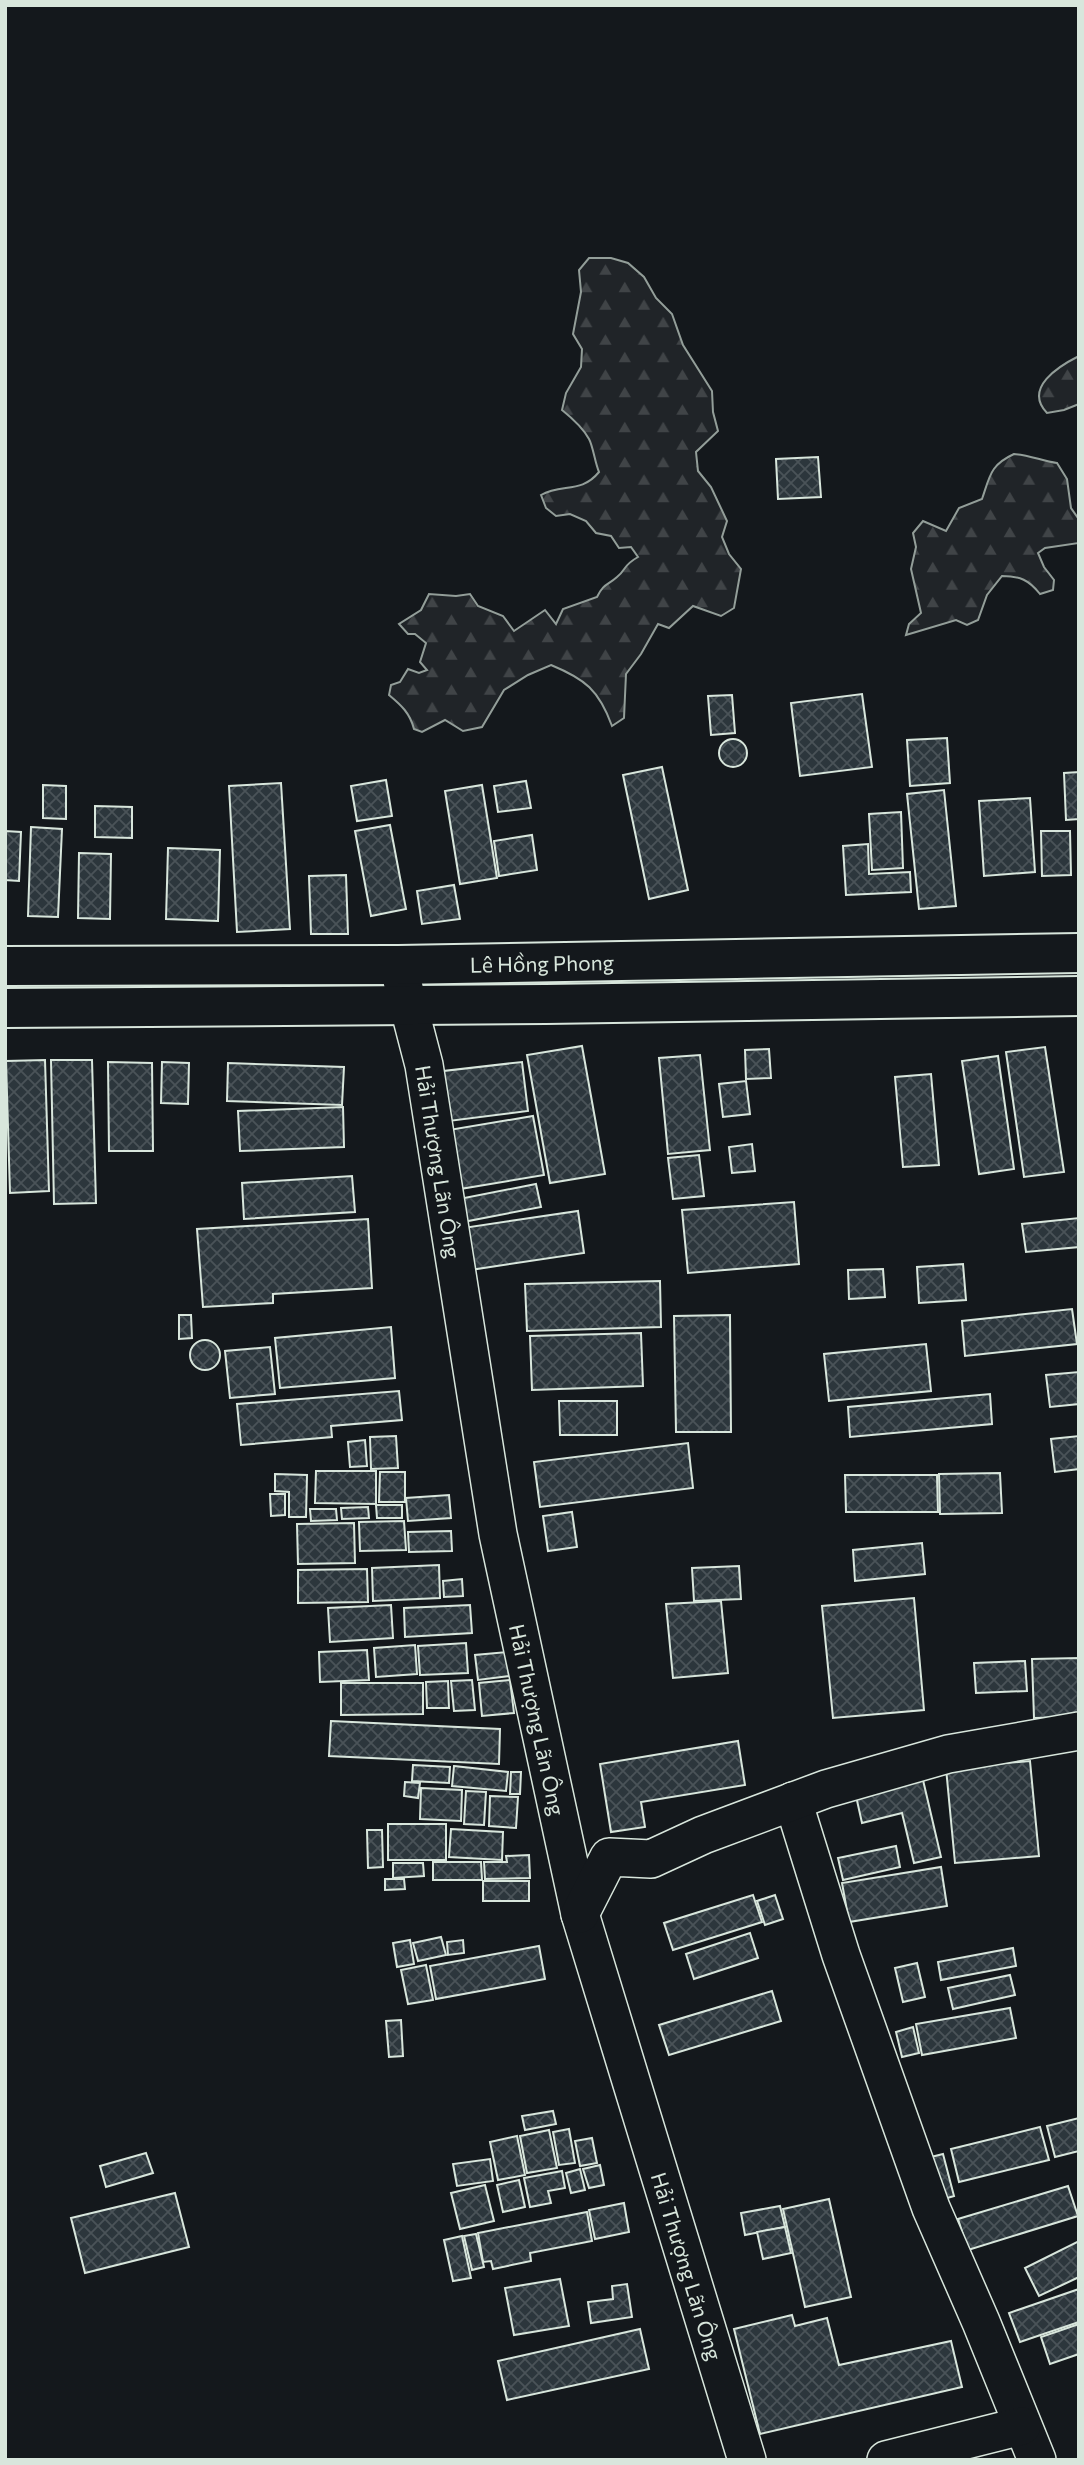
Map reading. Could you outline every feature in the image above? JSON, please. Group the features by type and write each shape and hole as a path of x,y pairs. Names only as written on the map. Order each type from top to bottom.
{"street":[{"name":"Lê Hồng Phong","path":"5,966 398,965 1079,953"},
{"name":"Hải Thượng Lãn Ông","path":"398,965 424,1065 498,1534 580,1914 747,2460"},
{"name":"Lê Hồng Phong","path":"5,1007 408,1005 1079,996"},
{"path":"580,1914 609,1857 651,1860 703,1835 826,1789 948,1754 1079,1731"},
{"path":"793,1801 841,1955 931,2208 1038,2460"},
{"path":"886,2460 1022,2426"}],"green space":[{"path":"589,258 611,258 628,263 644,277 656,298 672,314 683,345 712,391 713,412 718,431 696,452 698,471 711,487 727,521 722,537 729,554 741,569 734,608 721,616 693,606 669,628 658,624 626,674 624,718 612,726 602,703 589,687 573,675 551,665 504,690 482,727 463,731 445,720 422,732 414,729 410,718 389,695 391,685 400,682 408,669 419,673 427,670 420,662 426,643 415,634 408,634 399,624 421,610 429,594 470,594 478,606 503,616 514,631 545,610 556,624 563,609 597,597 604,587 638,557 631,547 619,548 611,536 596,533 586,521 570,514 556,516 546,508 541,495 556,489 578,486 599,472 589,439 577,423 562,410 566,393 581,367 582,349 573,334 581,292 579,270"},
{"path":"1079,356 1079,404 1047,413 1041,404 1041,387 1054,372"},
{"path":"1014,454 1057,463 1067,479 1071,508 1078,518 1079,515 1079,543 1045,548 1038,553 1054,580 1053,590 1040,594 1024,580 1002,576 987,595 978,620 967,625 956,620 906,635 909,624 921,613 911,569 916,547 913,533 923,521 946,531 959,508 982,499 995,467"}],"building":[{"path":"818,457 821,497 778,499 776,459"},
{"path":"862,694 872,767 800,776 791,703"},
{"path":"732,695 735,733 711,735 708,696"},
{"path":"947,738 950,783 910,786 907,740"},
{"path":"733,739 743,743 747,753 743,763 733,767 723,763 719,753 723,743"},
{"path":"662,767 688,890 649,899 623,775"},
{"path":"1079,772 1079,819 1066,820 1064,773"},
{"path":"386,780 392,816 357,821 351,786"},
{"path":"526,781 531,808 498,812 494,786"},
{"path":"281,783 290,929 237,932 229,786"},
{"path":"43,785 66,786 66,819 43,818"},
{"path":"482,785 497,878 460,884 445,791"},
{"path":"944,790 956,906 919,909 907,794"},
{"path":"1030,798 1035,872 984,876 979,801"},
{"path":"95,806 132,807 132,838 95,837"},
{"path":"901,812 903,868 872,870 869,814"},
{"path":"390,825 406,909 371,916 355,831"},
{"path":"31,827 62,829 58,917 28,916"},
{"path":"5,831 21,832 19,881 5,880"},
{"path":"1041,831 1070,831 1071,875 1042,876"},
{"path":"532,835 537,870 499,876 494,841"},
{"path":"868,844 869,874 910,872 911,892 846,895 843,846"},
{"path":"168,848 220,850 218,921 166,919"},
{"path":"79,853 111,854 110,919 78,918"},
{"path":"346,875 348,934 311,934 309,876"},
{"path":"454,885 460,919 422,924 417,891"},
{"path":"582,1046 605,1174 550,1183 527,1055"},
{"path":"1045,1047 1064,1172 1024,1177 1006,1052"},
{"path":"769,1049 771,1078 746,1079 745,1050"},
{"path":"700,1055 710,1150 668,1154 659,1058"},
{"path":"998,1056 1014,1169 979,1174 962,1061"},
{"path":"45,1060 49,1191 10,1193 6,1061"},
{"path":"51,1060 92,1060 96,1203 54,1204"},
{"path":"108,1062 152,1063 153,1151 109,1151"},
{"path":"162,1062 189,1063 188,1104 161,1103"},
{"path":"522,1062 528,1111 441,1122 435,1072"},
{"path":"228,1063 344,1067 342,1105 227,1101"},
{"path":"931,1074 939,1165 903,1167 895,1077"},
{"path":"746,1081 750,1114 723,1117 719,1084"},
{"path":"343,1107 344,1147 240,1151 238,1111"},
{"path":"533,1116 544,1175 454,1190 443,1131"},
{"path":"752,1144 755,1171 732,1173 729,1147"},
{"path":"699,1155 704,1196 673,1199 668,1158"},
{"path":"352,1176 355,1212 244,1219 242,1183"},
{"path":"536,1184 541,1207 463,1222 459,1199"},
{"path":"794,1202 799,1264 688,1273 682,1210"},
{"path":"578,1211 584,1253 470,1270 463,1228"},
{"path":"1079,1218 1079,1247 1026,1252 1022,1224"},
{"path":"368,1219 372,1288 273,1294 273,1303 203,1307 197,1229"},
{"path":"963,1264 966,1300 919,1303 917,1267"},
{"path":"883,1269 885,1297 849,1299 848,1270"},
{"path":"660,1281 661,1327 527,1331 525,1284"},
{"path":"1072,1309 1077,1344 965,1356 962,1321"},
{"path":"179,1315 191,1315 192,1338 179,1339"},
{"path":"730,1315 731,1432 676,1432 674,1316"},
{"path":"391,1327 395,1378 280,1388 275,1338"},
{"path":"641,1333 643,1386 532,1390 530,1336"},
{"path":"205,1340 216,1344 220,1355 216,1366 205,1370 194,1366 190,1355 194,1344"},
{"path":"926,1344 931,1391 829,1401 824,1354"},
{"path":"270,1347 275,1394 230,1398 225,1351"},
{"path":"1079,1372 1079,1404 1050,1407 1046,1375"},
{"path":"399,1391 402,1420 331,1426 332,1437 241,1445 237,1404"},
{"path":"990,1394 992,1424 850,1437 848,1407"},
{"path":"559,1401 617,1401 617,1435 560,1435"},
{"path":"396,1436 398,1468 371,1469 370,1437"},
{"path":"1079,1436 1079,1469 1055,1472 1051,1439"},
{"path":"365,1440 367,1466 350,1467 348,1442"},
{"path":"688,1443 693,1488 540,1507 534,1462"},
{"path":"316,1471 376,1471 376,1504 315,1503"},
{"path":"380,1472 405,1472 405,1502 379,1502"},
{"path":"1000,1473 1002,1513 940,1514 939,1474"},
{"path":"275,1474 307,1475 306,1517 289,1517 289,1492 275,1491"},
{"path":"845,1475 937,1475 938,1512 846,1512"},
{"path":"270,1494 285,1494 285,1515 271,1516"},
{"path":"449,1495 451,1518 408,1521 406,1498"},
{"path":"376,1505 402,1505 402,1518 377,1518"},
{"path":"368,1507 369,1518 342,1519 341,1508"},
{"path":"310,1509 336,1509 337,1520 311,1521"},
{"path":"572,1512 577,1547 548,1551 543,1516"},
{"path":"404,1521 406,1550 360,1551 359,1522"},
{"path":"354,1523 355,1563 298,1564 297,1524"},
{"path":"451,1531 452,1551 409,1552 408,1532"},
{"path":"922,1543 925,1574 855,1581 853,1550"},
{"path":"439,1565 440,1598 373,1601 372,1568"},
{"path":"739,1566 741,1599 694,1601 692,1568"},
{"path":"367,1569 368,1602 298,1603 298,1570"},
{"path":"462,1579 463,1596 444,1597 443,1581"},
{"path":"914,1598 924,1710 833,1718 822,1606"},
{"path":"721,1601 728,1673 673,1678 666,1604"},
{"path":"391,1605 393,1638 330,1642 328,1608"},
{"path":"470,1605 472,1633 405,1637 404,1608"},
{"path":"466,1643 468,1673 420,1675 418,1646"},
{"path":"415,1645 417,1674 376,1677 374,1648"},
{"path":"367,1650 369,1680 320,1682 319,1652"},
{"path":"507,1652 509,1676 478,1680 475,1655"},
{"path":"1079,1658 1079,1717 1034,1718 1032,1659"},
{"path":"1025,1661 1027,1691 976,1693 974,1663"},
{"path":"472,1680 475,1710 454,1711 451,1681"},
{"path":"510,1680 514,1713 482,1716 479,1683"},
{"path":"448,1681 449,1708 427,1708 426,1682"},
{"path":"341,1683 423,1683 423,1714 341,1715"},
{"path":"331,1721 500,1729 499,1764 329,1756"},
{"path":"738,1741 745,1785 641,1802 645,1827 611,1832 600,1764"},
{"path":"1030,1761 1039,1856 955,1863 946,1768"},
{"path":"413,1765 450,1767 449,1783 412,1781"},
{"path":"454,1766 508,1772 506,1791 452,1786"},
{"path":"511,1772 521,1772 520,1794 510,1794"},
{"path":"923,1780 941,1857 914,1863 902,1813 862,1823 856,1796"},
{"path":"405,1782 420,1783 418,1798 404,1796"},
{"path":"421,1788 462,1790 461,1821 420,1819"},
{"path":"466,1791 486,1792 484,1825 464,1824"},
{"path":"490,1796 518,1797 516,1828 489,1826"},
{"path":"388,1824 446,1824 446,1860 388,1860"},
{"path":"451,1829 503,1832 502,1860 449,1857"},
{"path":"367,1830 382,1830 383,1867 368,1868"},
{"path":"896,1846 900,1867 843,1880 838,1858"},
{"path":"529,1855 530,1878 485,1879 484,1862 507,1862 506,1856"},
{"path":"433,1862 481,1862 482,1880 433,1880"},
{"path":"393,1863 423,1863 424,1876 393,1878"},
{"path":"941,1867 947,1906 849,1922 842,1883"},
{"path":"385,1879 404,1879 405,1889 385,1890"},
{"path":"483,1881 529,1881 529,1901 483,1901"},
{"path":"753,1895 762,1922 673,1950 664,1923"},
{"path":"775,1895 783,1919 765,1925 757,1901"},
{"path":"750,1933 758,1958 694,1979 686,1954"},
{"path":"441,1937 446,1955 418,1961 413,1943"},
{"path":"410,1940 414,1964 397,1967 393,1943"},
{"path":"463,1940 464,1953 448,1955 447,1942"},
{"path":"539,1946 545,1979 436,1999 430,1966"},
{"path":"1013,1948 1016,1966 941,1980 938,1962"},
{"path":"917,1963 925,1997 903,2002 895,1968"},
{"path":"426,1965 433,2000 408,2004 401,1970"},
{"path":"1010,1975 1015,1995 953,2009 948,1988"},
{"path":"772,1991 781,2021 669,2055 659,2025"},
{"path":"1010,2008 1016,2038 922,2055 916,2024"},
{"path":"401,2020 403,2056 389,2057 386,2021"},
{"path":"913,2027 919,2053 902,2057 896,2032"},
{"path":"553,2111 556,2124 525,2130 522,2116"},
{"path":"1079,2118 1079,2151 1055,2157 1047,2126"},
{"path":"1040,2127 1049,2160 959,2182 951,2149"},
{"path":"569,2129 575,2163 559,2165 553,2132"},
{"path":"549,2130 557,2168 527,2173 520,2136"},
{"path":"517,2136 525,2175 498,2180 490,2142"},
{"path":"592,2138 597,2163 580,2166 575,2141"},
{"path":"146,2153 153,2173 106,2187 100,2166"},
{"path":"943,2154 954,2196 934,2202 923,2159"},
{"path":"490,2159 493,2181 457,2186 453,2164"},
{"path":"600,2165 604,2185 589,2188 583,2169"},
{"path":"580,2169 585,2190 571,2193 566,2173"},
{"path":"562,2171 565,2188 548,2191 551,2203 530,2207 524,2178"},
{"path":"519,2180 525,2207 503,2212 497,2185"},
{"path":"485,2185 494,2221 460,2229 451,2193"},
{"path":"1068,2186 1078,2216 968,2250 958,2219"},
{"path":"175,2193 189,2247 85,2273 71,2218"},
{"path":"829,2199 851,2297 805,2307 783,2209"},
{"path":"624,2203 629,2232 595,2239 589,2210"},
{"path":"780,2206 785,2227 745,2235 741,2213"},
{"path":"587,2212 592,2241 530,2253 531,2261 493,2269 491,2261 483,2262 478,2233"},
{"path":"785,2227 791,2253 763,2259 757,2232"},
{"path":"476,2234 484,2267 472,2270 464,2236"},
{"path":"462,2236 471,2278 453,2281 444,2240"},
{"path":"1079,2241 1079,2277 1039,2296 1025,2268"},
{"path":"560,2279 569,2326 514,2335 505,2288"},
{"path":"627,2284 632,2317 591,2323 588,2302 613,2299 612,2286"},
{"path":"1079,2289 1079,2322 1020,2342 1009,2313"},
{"path":"792,2315 795,2326 827,2318 839,2365 951,2341 962,2387 760,2434 734,2329"},
{"path":"1079,2324 1079,2354 1050,2364 1041,2337"},
{"path":"640,2329 649,2369 507,2400 498,2361"}]}
